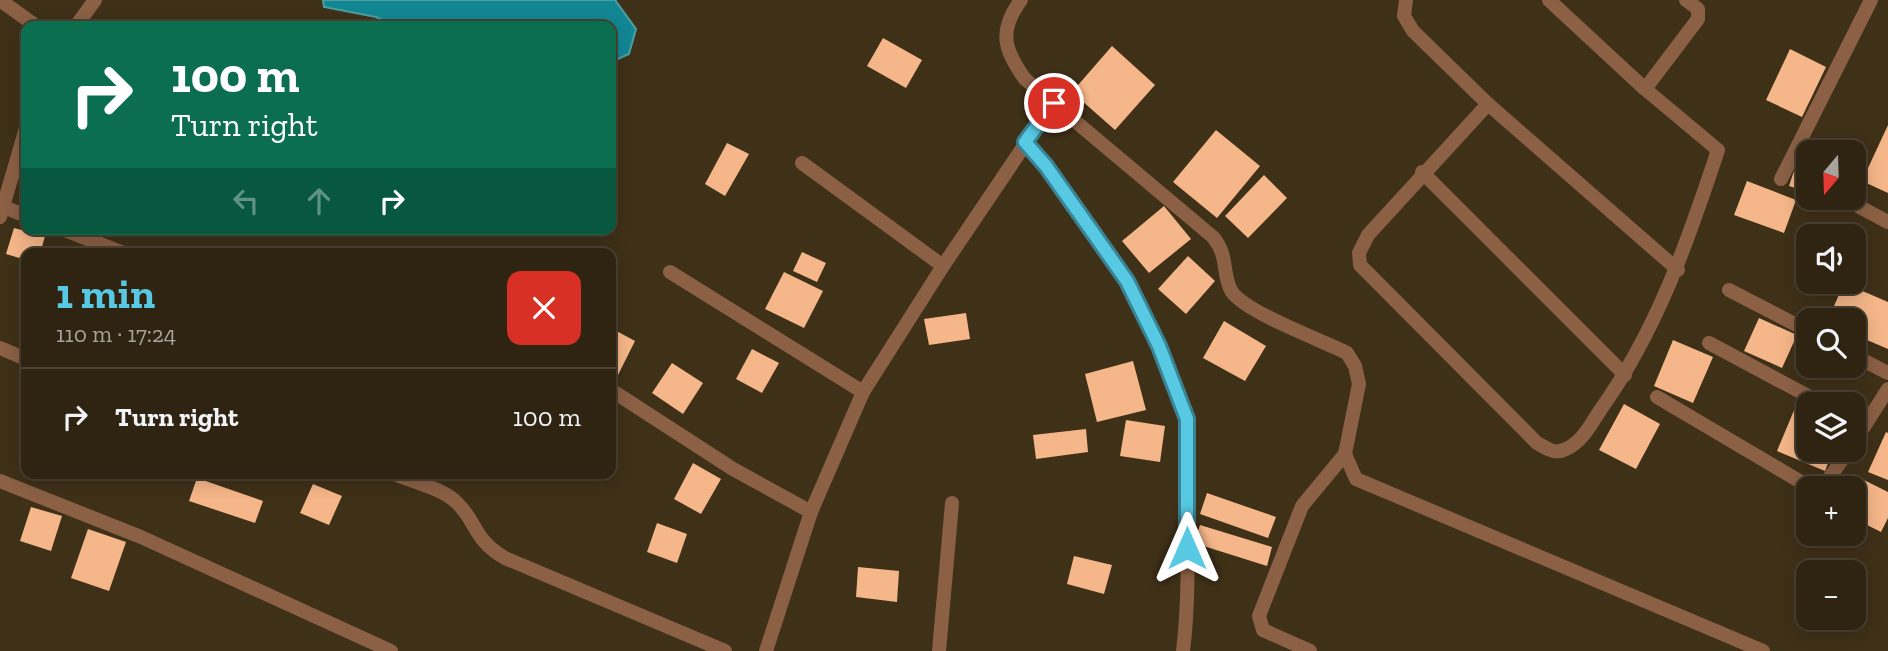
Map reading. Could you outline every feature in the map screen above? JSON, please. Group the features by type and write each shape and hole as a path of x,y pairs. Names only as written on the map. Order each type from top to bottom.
{"street":[{"path":"80,21 95,0"},
{"path":"1021,0 1010,15 1006,38 1009,58 1025,79 1213,236 1222,248 1231,290 1244,304 1347,353 1355,366 1359,384 1345,453 1302,506 1259,617 1263,630 1310,651"},
{"path":"1406,0 1404,16 1413,32 1488,104 1678,270"},
{"path":"1488,104 1422,172 1362,243 1360,265 1536,443 1553,452 1564,450 1579,441 1625,375 1678,270 1718,150 1645,89 1549,0"},
{"path":"1645,89 1698,19 1698,9 1686,0"},
{"path":"1781,179 1871,0"},
{"path":"0,1 29,21"},
{"path":"766,651 811,512 863,392 943,266 1054,103"},
{"path":"1025,142 1046,166 1127,281 1144,311 1187,419 1187,604 1183,651"},
{"path":"21,146 2,212 21,215"},
{"path":"802,163 943,266"},
{"path":"1422,172 1625,375"},
{"path":"1865,210 1888,222"},
{"path":"77,235 111,248"},
{"path":"670,272 863,392"},
{"path":"1730,290 1796,325"},
{"path":"1709,343 1801,392"},
{"path":"0,348 21,357"},
{"path":"1866,362 1888,373"},
{"path":"1866,416 1888,389"},
{"path":"616,393 733,469 811,512"},
{"path":"1657,397 1806,485 1827,481 1840,462"},
{"path":"1345,453 1356,479 1384,493 1763,651"},
{"path":"407,479 453,498 463,508 480,539 505,558 725,651"},
{"path":"0,481 141,537 391,651"},
{"path":"939,651 952,503"}],"water":[{"path":"323,0 615,0 636,29 629,54 616,60 616,21 384,21 324,7"}],"building":[{"path":"883,38 922,60 906,88 867,66"},
{"path":"1112,46 1155,85 1115,130 1072,92"},
{"path":"1790,49 1826,67 1802,117 1766,100"},
{"path":"1888,125 1888,193 1866,183 1866,172"},
{"path":"1216,130 1260,166 1217,218 1173,182"},
{"path":"727,143 749,154 725,196 705,184"},
{"path":"1796,165 1796,188 1789,186"},
{"path":"1264,175 1287,198 1248,238 1225,216"},
{"path":"1747,181 1796,200 1784,233 1734,215"},
{"path":"1164,206 1191,239 1149,273 1122,241"},
{"path":"14,228 21,230 21,235 45,236 42,248 21,248 21,258 6,254"},
{"path":"802,252 826,263 817,282 793,271"},
{"path":"1188,256 1215,281 1186,314 1158,289"},
{"path":"784,272 823,291 804,328 765,309"},
{"path":"1866,292 1888,302 1888,349 1866,340 1866,308 1833,308 1839,294"},
{"path":"966,313 970,339 929,345 924,319"},
{"path":"1759,318 1796,335 1782,368 1744,351"},
{"path":"1224,321 1266,346 1245,381 1203,358"},
{"path":"616,331 635,341 618,375 616,374"},
{"path":"1673,340 1713,357 1693,403 1654,386"},
{"path":"752,349 779,363 762,393 736,379"},
{"path":"1133,361 1146,410 1097,422 1085,374"},
{"path":"672,363 703,383 683,414 652,393"},
{"path":"1624,404 1660,424 1636,469 1599,450"},
{"path":"1795,408 1796,459 1777,451"},
{"path":"1126,420 1165,426 1160,462 1120,456"},
{"path":"1086,429 1088,452 1036,459 1033,435"},
{"path":"1886,432 1888,433 1888,480 1868,472"},
{"path":"1803,462 1828,462 1825,471"},
{"path":"693,463 721,479 701,514 674,499"},
{"path":"197,479 200,479 263,501 255,523 189,501"},
{"path":"1866,481 1888,492 1888,518 1881,532 1866,524"},
{"path":"313,484 342,496 329,525 300,513"},
{"path":"1207,493 1276,517 1268,538 1200,514"},
{"path":"31,507 62,516 51,551 20,541"},
{"path":"657,523 687,534 677,563 647,552"},
{"path":"1200,525 1272,547 1267,566 1194,543"},
{"path":"88,529 126,542 109,591 71,578"},
{"path":"1074,556 1112,565 1104,594 1067,584"},
{"path":"858,567 899,571 897,602 856,597"}],"route":[{"path":"1054,103 1025,142 1046,166 1127,281 1159,346 1187,419 1187,548"}]}
